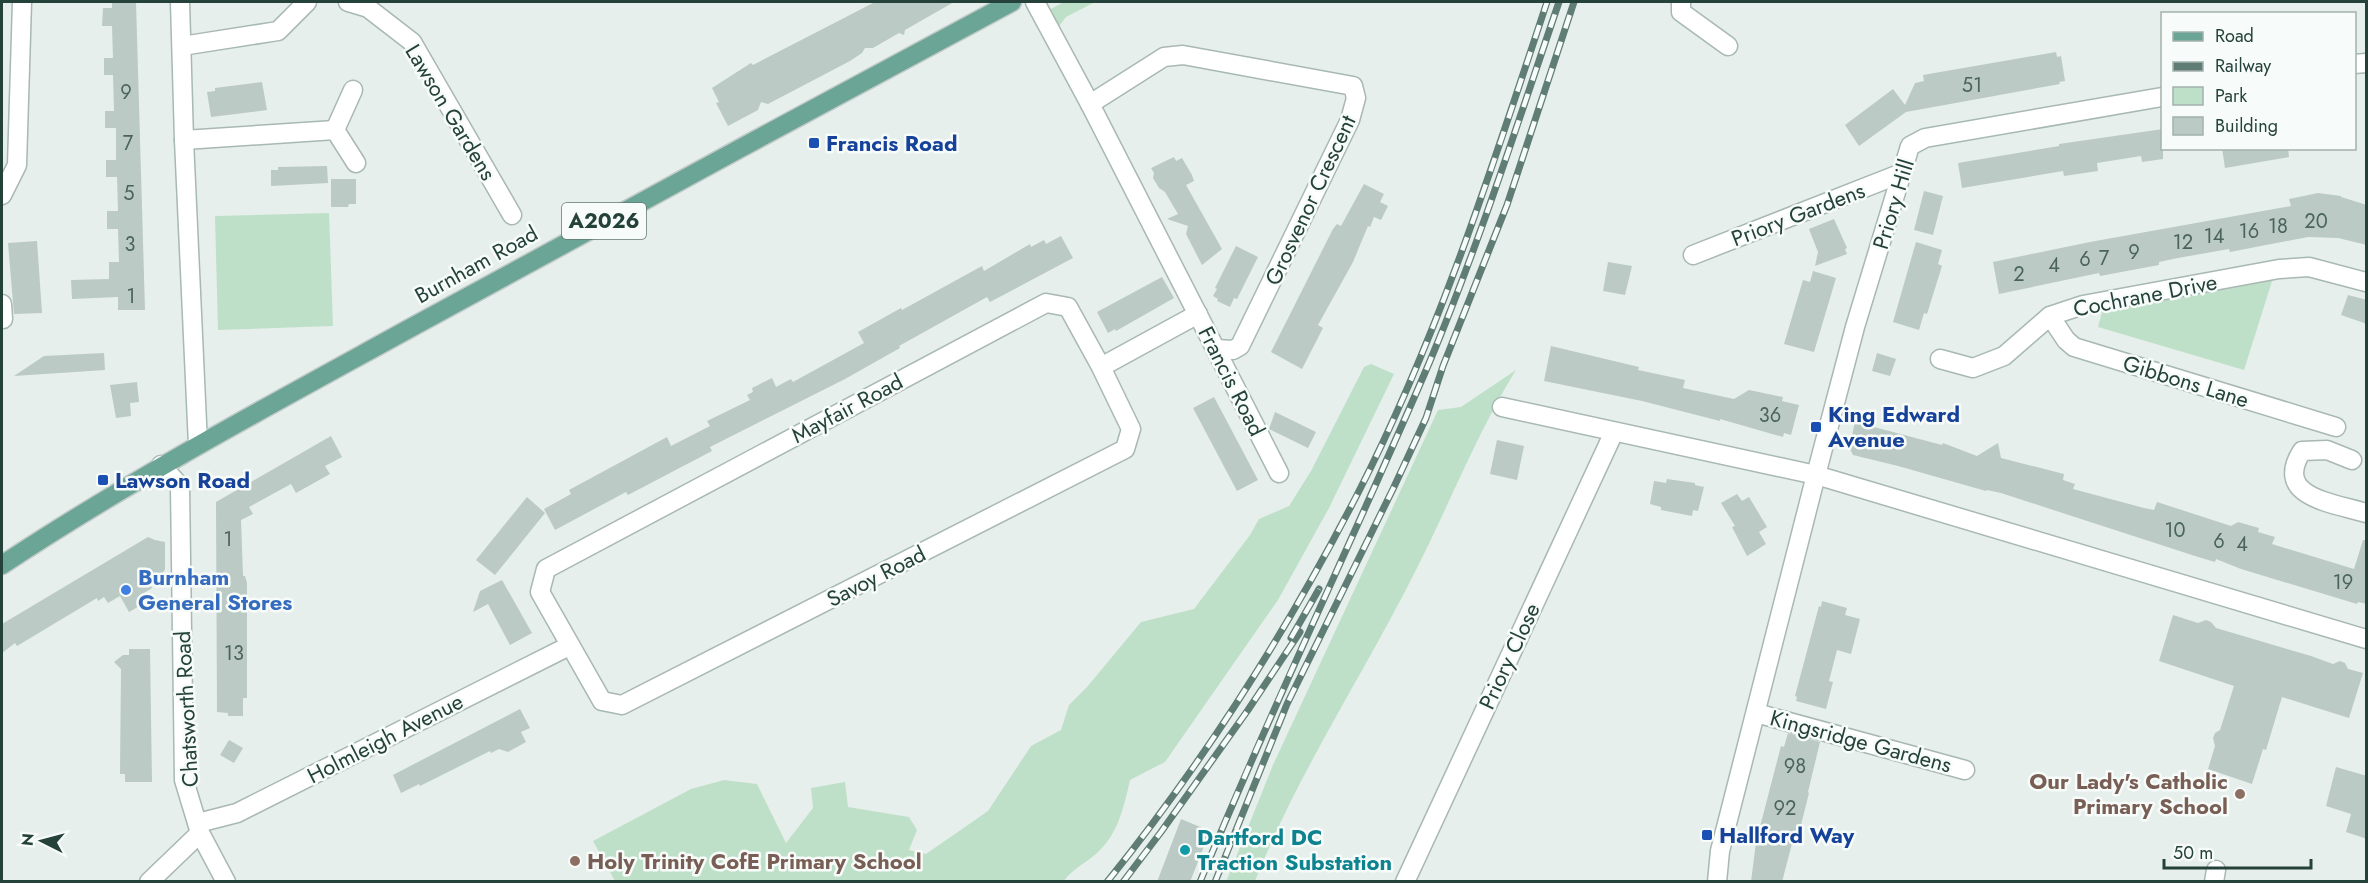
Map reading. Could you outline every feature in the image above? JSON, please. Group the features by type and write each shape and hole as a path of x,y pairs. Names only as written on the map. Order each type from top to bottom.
{"main road":[{"name":"Burnham Road","path":"2,565 78,514 161,465 590,229 1012,2"}],"street":[{"path":"2,195 17,165 22,2"},
{"path":"180,2 198,445"},
{"path":"182,46 278,30 307,2"},
{"name":"Lawson Gardens","path":"348,2 368,8 412,42 512,215"},
{"name":"Francis Road","path":"1035,2 1280,473"},
{"path":"1681,2 1681,12 1728,46"},
{"name":"Grosvenor Crescent","path":"1090,104 1164,57 1183,55 1353,86 1356,98 1350,120 1240,346 1233,350 1216,349"},
{"path":"335,130 352,90"},
{"name":"Priory Hill","path":"1816,475 1856,327 1910,146 1925,138 2161,97"},
{"path":"184,140 335,130"},
{"path":"335,130 356,163"},
{"name":"Priory Gardens","path":"1693,255 1902,173"},
{"name":"Cochrane Drive","path":"1940,359 1973,368 2004,356 2050,316 2083,305 2279,269 2308,267 2367,282"},
{"name":"Mayfair Road","path":"569,646 540,592 546,569 912,373 1046,303 1068,307 1101,367"},
{"path":"1101,367 1198,314"},
{"name":"Gibbons Lane","path":"2050,316 2066,340 2074,347 2336,427"},
{"name":"Savoy Road","path":"569,646 602,701 622,705 1125,449 1131,429 1101,367"},
{"path":"1502,407 1816,475 2367,639"},
{"name":"Priory Close","path":"1405,882 1614,432"},
{"path":"2352,460 2326,450 2302,451 2295,461 2292,474 2296,486 2304,493 2367,513"},
{"name":"Chatsworth Road","path":"161,465 180,486 184,780 199,828 226,882"},
{"path":"1717,882 1720,851 1816,475"},
{"name":"Holmleigh Avenue","path":"199,828 237,813 569,646"},
{"name":"Kingsridge Gardens","path":"1756,713 1965,770"},
{"path":"155,876 199,828"}],"green space":[{"path":"1064,2 1095,2 1066,17 1056,30 1049,10"},
{"path":"329,213 333,326 218,330 215,216"},
{"path":"2273,278 2244,370 2098,327 2104,305"},
{"path":"1371,364 1394,374 1329,508 1278,600 1165,762 1130,780 1119,820 1104,846 1064,881 615,881 593,841 691,789 724,780 757,784 786,843 813,808 811,788 845,782 848,807 909,817 917,830 909,850 926,854 988,811 1031,746 1061,730 1069,705 1087,687 1141,622 1194,609 1250,535 1259,519 1289,506 1311,471 1364,367"},
{"path":"1516,370 1489,418 1396,609 1291,801 1255,881 1226,882 1273,765 1438,410 1461,407"}],"building":[{"path":"112,2 136,2 145,310 118,310 118,297 72,299 71,280 109,279 109,262 119,262 118,229 107,229 107,211 118,211 117,177 106,177 106,160 116,160 116,128 105,128 105,111 114,111 113,75 104,75 104,58 113,58 112,26 102,26 103,8 112,8"},
{"path":"875,2 954,2 905,30 904,35 899,33 873,48 865,48 862,53 850,61 768,104 761,102 758,110 728,126 716,103 719,102 712,88 751,63 753,65"},
{"path":"2056,52 2057,57 2061,56 2065,81 2059,82 2060,84 1906,112 1859,146 1845,125 1893,89 1905,105 1915,83 1924,81 1923,75"},
{"path":"262,82 267,110 211,117 207,92 215,91 215,88"},
{"path":"2161,129 2163,159 2142,162 2141,156 2097,163 2098,171 2064,176 2063,171 1962,188 1958,163 2059,146 2059,144"},
{"path":"2222,150 2288,150 2289,157 2225,168"},
{"path":"1174,157 1176,161 1182,158 1192,175 1194,181 1186,185 1222,249 1202,265 1186,234 1188,226 1167,219 1178,214 1165,192 1159,188 1153,178 1154,173 1151,168"},
{"path":"327,166 328,183 271,186 271,170 278,170 278,167"},
{"path":"331,179 356,179 356,204 349,204 348,207 331,207"},
{"path":"1364,184 1384,194 1380,202 1388,206 1381,220 1374,217 1370,227 1368,226 1353,262 1318,325 1323,328 1302,369 1271,352 1333,229 1337,224 1341,226"},
{"path":"1924,191 1943,196 1933,235 1914,230"},
{"path":"2318,193 2341,196 2367,205 2367,245 2338,238 2308,237 2230,252 2229,249 2178,258 2159,262 2159,265 2100,276 2099,273 1999,294 1993,262 2291,206 2289,199"},
{"path":"1834,219 1847,248 1845,249 1847,254 1815,266 1818,252 1809,229"},
{"path":"1061,236 1073,258 990,302 987,297 845,379 710,447 712,451 628,495 626,492 555,530 544,509 571,494 569,490 667,437 671,446 710,426 707,421 750,400 747,395 753,392 752,388 772,378 776,387 791,379 793,382 864,343 858,332 982,266 984,271 1030,244 1031,247 1044,240 1046,244"},
{"path":"37,241 42,313 14,314 8,243"},
{"path":"1916,242 1942,250 1938,264 1942,266 1927,314 1924,313 1919,330 1893,322"},
{"path":"1236,246 1258,257 1237,299 1234,298 1230,307 1217,301 1218,299 1213,296"},
{"path":"1608,262 1632,266 1625,295 1603,291"},
{"path":"1813,271 1836,278 1814,352 1784,344 1803,280 1810,282"},
{"path":"1162,277 1174,298 1116,331 1115,329 1108,333 1097,312"},
{"path":"2348,295 2367,300 2367,324 2341,315"},
{"path":"1551,346 1639,367 1638,370 1685,380 1683,388 1734,399 1749,390 1783,397 1782,401 1799,405 1791,435 1784,433 1783,437 1720,419 1720,421 1642,401 1544,381"},
{"path":"104,353 105,370 14,376 44,356"},
{"path":"1877,353 1896,359 1890,376 1872,371"},
{"path":"137,382 139,402 130,403 131,416 116,418 110,385"},
{"path":"1214,397 1258,480 1237,491 1193,408"},
{"path":"1275,412 1316,432 1308,448 1269,429"},
{"path":"1855,422 1942,445 1943,443 1977,456 1998,443 2001,458 2064,474 2063,480 2075,484 2073,489 2154,510 2157,502 2231,526 2238,522 2259,528 2258,532 2275,537 2272,544 2354,569 2363,540 2367,540 2367,604 2358,602 2357,604 2241,569 2216,559 2215,562 2195,556 2001,493 1853,455 1847,443 1851,440"},
{"path":"331,436 342,457 325,466 330,474 296,493 291,484 249,507 253,514 241,520 243,576 247,583 247,698 243,698 243,716 228,716 228,713 217,712 216,502"},
{"path":"1497,440 1524,446 1517,480 1490,474"},
{"path":"1667,479 1695,483 1695,485 1704,487 1698,511 1693,510 1692,516 1661,510 1661,507 1650,504 1654,481 1666,483"},
{"path":"1737,494 1742,501 1749,497 1767,527 1759,532 1766,544 1747,556 1732,527 1735,526 1721,503"},
{"path":"527,497 545,513 495,575 476,560"},
{"path":"148,537 165,542 165,569 162,575 148,580 152,588 139,596 143,604 129,612 120,596 108,603 104,597 98,601 97,598 17,646 15,643 2,653 2,624"},
{"path":"502,580 532,633 510,645 488,604 473,612 480,591"},
{"path":"1822,601 1847,608 1845,615 1860,619 1851,654 1837,650 1829,681 1833,682 1826,709 1796,701 1795,696"},
{"path":"2173,615 2198,623 2206,620 2216,628 2333,664 2340,661 2345,663 2348,669 2363,673 2349,718 2282,697 2266,750 2263,749 2252,784 2208,769 2215,746 2213,738 2220,730 2234,686 2159,661"},
{"path":"129,649 150,649 152,782 125,782 125,774 120,774 121,669 114,662 123,655 129,655"},
{"path":"520,709 530,728 521,732 526,742 508,752 499,749 491,753 490,751 401,793 393,775"},
{"path":"1788,733 1820,742 1809,793 1799,833 1795,832 1782,882 1751,882 1756,842 1781,746 1784,747"},
{"path":"229,740 243,748 234,763 220,755"},
{"path":"2336,767 2367,776 2367,839 2346,832 2351,814 2326,806"},
{"name":"Dartford DC Traction Substation","path":"1181,819 1210,831 1190,882 1157,882"}],"railway":[{"path":"1107,882 1177,790 1242,694 1302,595 1358,493 1414,374 1462,251 1547,2"},
{"path":"1200,882 1227,816 1373,491 1448,317 1482,228 1559,2"},
{"path":"1215,882 1287,704 1426,418 1443,366 1507,205 1574,2"},
{"path":"1291,638 1319,589"},
{"path":"1123,882 1248,710 1300,632"}],"place":[{"name":"Francis Road","path":"814,143"},
{"name":"King Edward Avenue","path":"1816,427"},
{"name":"Lawson Road","path":"103,480"},
{"name":"Burnham General Stores","path":"126,590"},
{"name":"Our Lady's Catholic Primary School","path":"2240,794"},
{"name":"Hallford Way","path":"1707,835"},
{"name":"Dartford DC Traction Substation","path":"1185,850"},
{"name":"Holy Trinity CofE Primary School","path":"575,861"}]}
